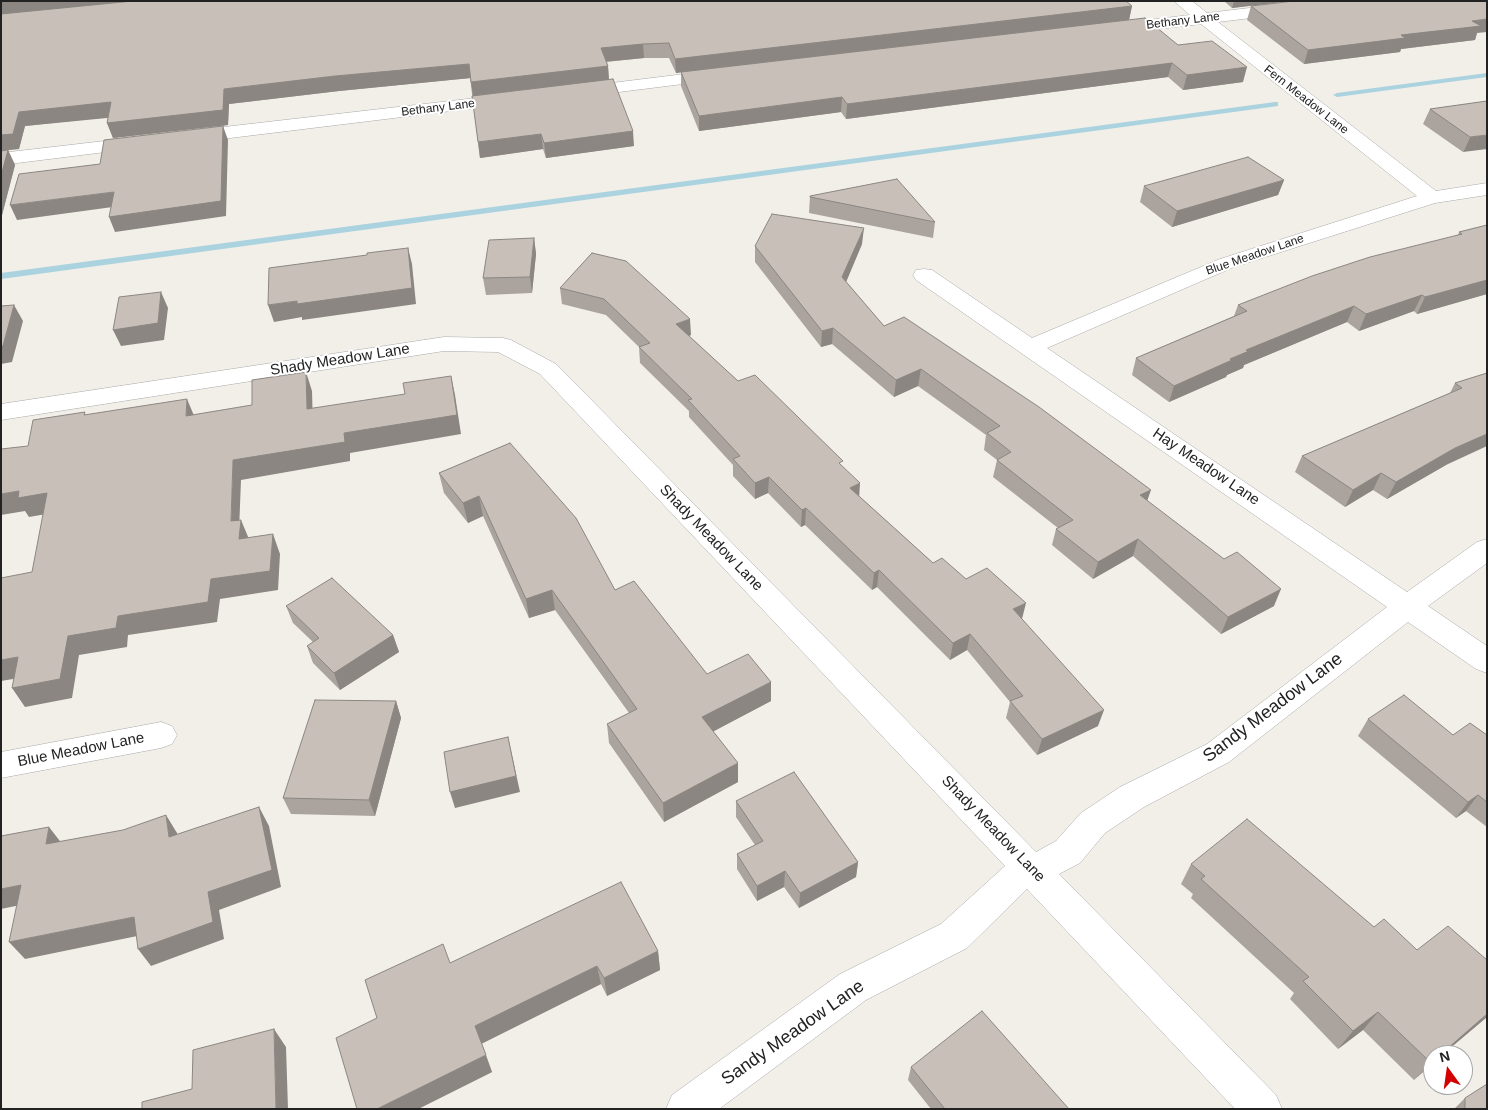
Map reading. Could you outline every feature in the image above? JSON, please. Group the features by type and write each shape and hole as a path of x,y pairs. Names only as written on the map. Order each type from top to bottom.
{"street":[{"name":"Fern Meadow Lane","path":"1182,1 1432,198"},
{"name":"Bethany Lane","path":"1096,31 1351,1"},
{"path":"564,93 731,74"},
{"name":"Bethany Lane","path":"1,159 524,98"},
{"name":"Blue Meadow Lane","path":"1031,347 1227,263 1432,198 1487,189"},
{"name":"Hay Meadow Lane","path":"924,275 1487,661"},
{"name":"Shady Meadow Lane","path":"1,412 444,344 504,345 548,369 1262,1109"},
{"name":"Sandy Meadow Lane","path":"686,1109 853,987 954,936 1016,877 1068,852 1093,823 1132,797 1218,753 1408,606 1487,549"},
{"name":"Blue Meadow Lane","path":"1,765 160,735"}],"building":[{"path":"133,1 1126,1 1132,6 675,59 669,43 601,48 608,66 471,82 469,64 335,76 224,89 223,110 107,123 111,102 19,112 13,134 1,135 1,14"},
{"path":"1294,1 1487,1 1487,19 1472,21 1481,26 1401,35 1405,38 1308,50 1251,6"},
{"path":"1145,18 1178,45 1212,41 1247,67 1187,75 1172,63 847,104 842,97 699,116 681,72"},
{"path":"613,79 633,131 544,143 541,134 478,142 472,96"},
{"path":"1487,101 1487,135 1470,137 1430,109"},
{"path":"223,126 221,201 109,217 114,192 10,205 19,174 100,164 104,140"},
{"path":"8,150 1,176 1,151"},
{"path":"1248,157 1284,180 1177,211 1144,186"},
{"path":"897,179 935,222 810,197 810,196"},
{"path":"772,214 864,228 842,277 884,326 904,317 1039,407 1151,490 1140,495 1224,559 1237,552 1281,589 1228,617 1138,539 1098,562 1056,529 1073,520 997,460 1011,452 987,433 1000,426 921,369 896,380 833,328 822,331 755,246"},
{"path":"1487,225 1487,280 1425,297 1422,295 1366,314 1354,306 1246,350 1249,351 1174,386 1136,358 1247,311 1238,305 1312,276 1370,257 1462,234 1459,232"},
{"path":"534,238 530,277 483,278 489,240"},
{"path":"408,248 412,288 297,304 297,301 268,305 269,268"},
{"path":"592,253 626,261 690,319 676,324 738,381 755,375 843,461 839,463 860,483 850,488 933,563 942,558 966,579 987,568 1026,603 1013,609 1104,710 1042,739 1010,701 1023,696 970,634 953,643 879,570 874,573 806,508 802,510 769,477 755,483 733,459 740,456 688,400 692,399 639,347 650,343 604,299 560,288"},
{"path":"161,292 158,323 113,330 119,297"},
{"path":"14,305 3,346 1,346 1,306"},
{"path":"306,372 307,409 405,394 403,383 451,376 457,415 344,433 345,442 233,460 231,521 241,520 239,539 273,534 270,571 211,579 208,602 118,616 116,628 68,636 60,679 12,688 18,657 1,660 1,578 32,572 47,493 18,498 19,491 1,494 1,449 28,446 33,420 85,412 84,415 187,399 186,416 252,405 252,380"},
{"path":"1487,373 1487,434 1455,448 1396,482 1381,473 1353,490 1302,456 1462,388 1455,383"},
{"path":"510,443 576,518 615,590 634,581 707,674 748,654 771,682 702,717 738,763 663,803 607,724 637,709 552,590 526,599 479,496 463,503 439,473"},
{"path":"332,578 393,635 334,673 307,646 319,638 286,606"},
{"path":"1404,695 1453,735 1470,723 1487,735 1487,802 1478,795 1468,802 1368,719"},
{"path":"315,700 396,701 369,800 283,798"},
{"path":"508,737 516,776 450,792 444,752"},
{"path":"794,772 858,862 800,893 785,871 757,886 737,854 763,841 736,801"},
{"path":"259,807 272,870 208,892 213,922 138,949 134,917 9,942 21,885 1,889 1,836 49,827 46,844 123,830 166,815 169,837"},
{"path":"1247,819 1374,927 1384,919 1417,950 1448,926 1487,960 1487,1014 1451,1045 1423,1045 1423,1055 1378,1012 1353,1031 1303,981 1309,977 1201,879 1205,876 1191,864"},
{"path":"621,882 658,951 604,978 597,966 475,1026 486,1055 377,1109 357,1109 336,1038 377,1018 365,980 443,944 450,963"},
{"path":"982,1011 1069,1109 945,1109 911,1067"},
{"path":"274,1029 276,1109 142,1109 142,1102 192,1089 193,1050"},
{"path":"1487,1084 1487,1109 1465,1109 1465,1098 1473,1095 1473,1093"}],"waterway":[{"path":"1337,95 1487,75"},
{"path":"1,276 1275,104"}]}
